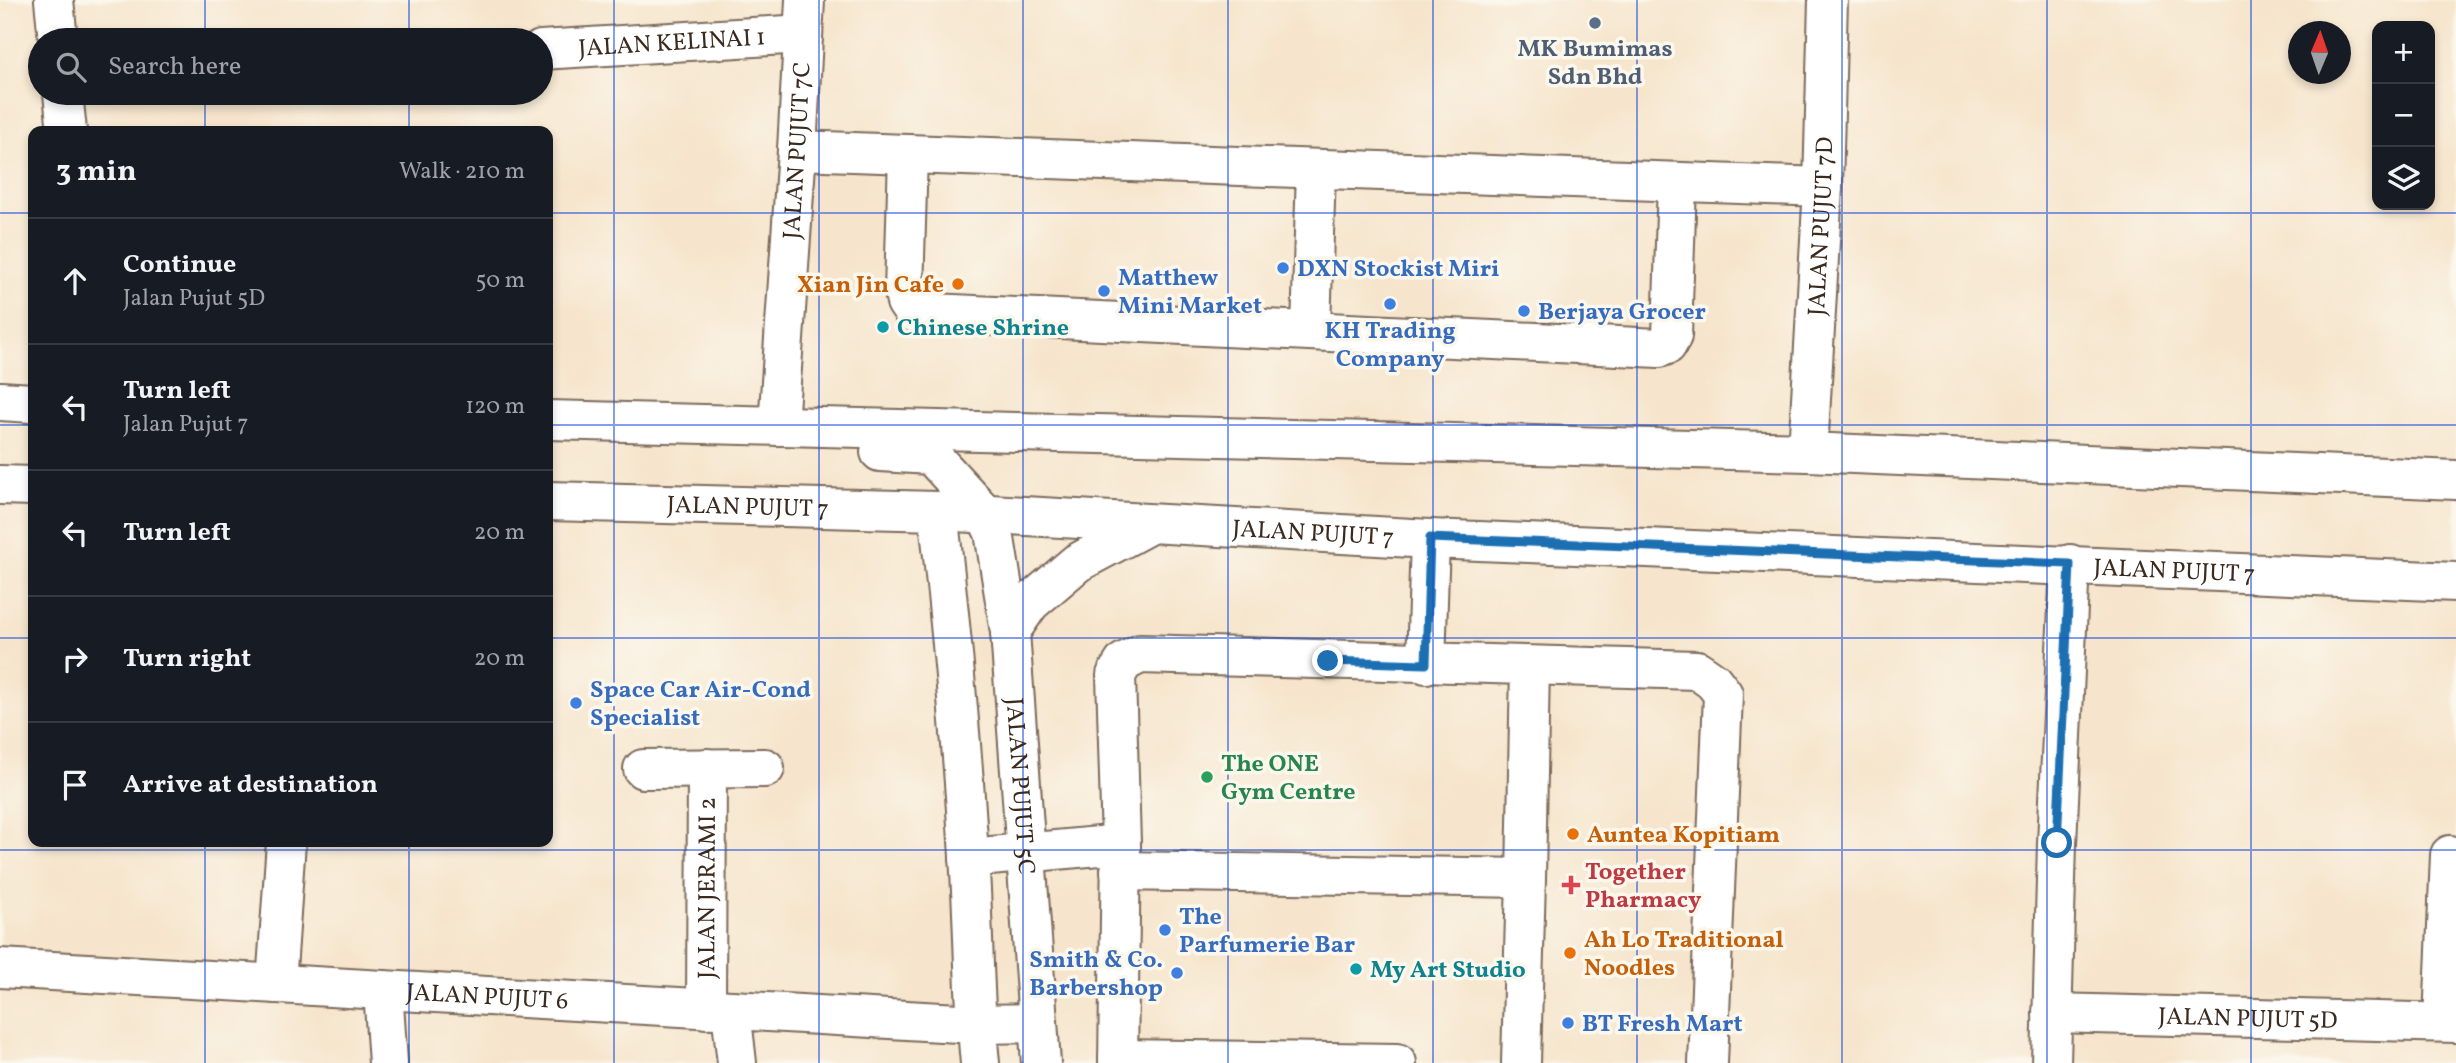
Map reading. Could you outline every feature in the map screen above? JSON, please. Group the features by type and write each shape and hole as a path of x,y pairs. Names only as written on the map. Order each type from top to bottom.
{"street":[{"path":"54,0 57,28"},
{"name":"JALAN PUJUT 7D","path":"1808,452 1823,187 1828,0"},
{"name":"JALAN KELINAI 1","path":"553,48 804,17"},
{"name":"JALAN PUJUT 7C","path":"778,426 804,17"},
{"path":"64,105 66,126"},
{"path":"797,150 1823,187"},
{"path":"908,154 904,292 906,302 913,312 1659,348 1667,345 1672,336 1677,182"},
{"path":"1311,330 1316,170"},
{"path":"0,401 28,402"},
{"path":"553,420 1808,452 2456,480"},
{"path":"553,439 569,443 923,453 937,460 985,514"},
{"path":"0,485 28,486"},
{"name":"JALAN PUJUT 7","path":"553,501 938,512 1430,538 2456,582"},
{"path":"938,512 950,619 969,858 980,1063"},
{"name":"JALAN PUJUT 5C","path":"985,514 994,532 1010,632 1041,1063"},
{"path":"1010,632 1030,603 1077,563 1150,524"},
{"path":"1426,664 1430,538"},
{"path":"2051,1063 2057,843 2070,564"},
{"path":"1397,1063 1118,1061 1121,857 1115,676 1124,662 1140,654 1697,670 1713,681 1723,694 1708,1063"},
{"path":"1521,1063 1530,666"},
{"name":"JALAN JERAMI 2","path":"706,768 719,1009 737,1063"},
{"path":"643,769 765,768"},
{"path":"276,984 286,847"},
{"path":"969,858 1025,851 1526,878"},
{"name":"JALAN PUJUT 5D","path":"2052,1013 2449,1023 2450,855"},
{"name":"JALAN PUJUT 6","path":"0,968 976,1024 1038,1023"},
{"path":"383,990 388,1063"}],"place":[{"name":"MK Bumimas Sdn Bhd","path":"1595,23"},
{"name":"DXN Stockist Miri","path":"1283,268"},
{"name":"Xian Jin Cafe","path":"958,284"},
{"name":"Matthew Mini Market","path":"1104,291"},
{"name":"KH Trading Company","path":"1390,304"},
{"name":"Berjaya Grocer","path":"1524,311"},
{"name":"Chinese Shrine","path":"883,327"},
{"name":"Space Car Air-Cond Specialist","path":"576,703"},
{"name":"The ONE Gym Centre","path":"1207,777"},
{"name":"Auntea Kopitiam","path":"1573,834"},
{"name":"Together Pharmacy","path":"1571,885"},
{"name":"The Parfumerie Bar","path":"1165,930"},
{"name":"Ah Lo Traditional Noodles","path":"1570,953"},
{"name":"My Art Studio","path":"1356,969"},
{"name":"Smith & Co. Barbershop","path":"1177,973"},
{"name":"BT Fresh Mart","path":"1568,1023"}],"route":[{"path":"1328,661 1426,664 1430,538 2070,564 2057,843"}]}
